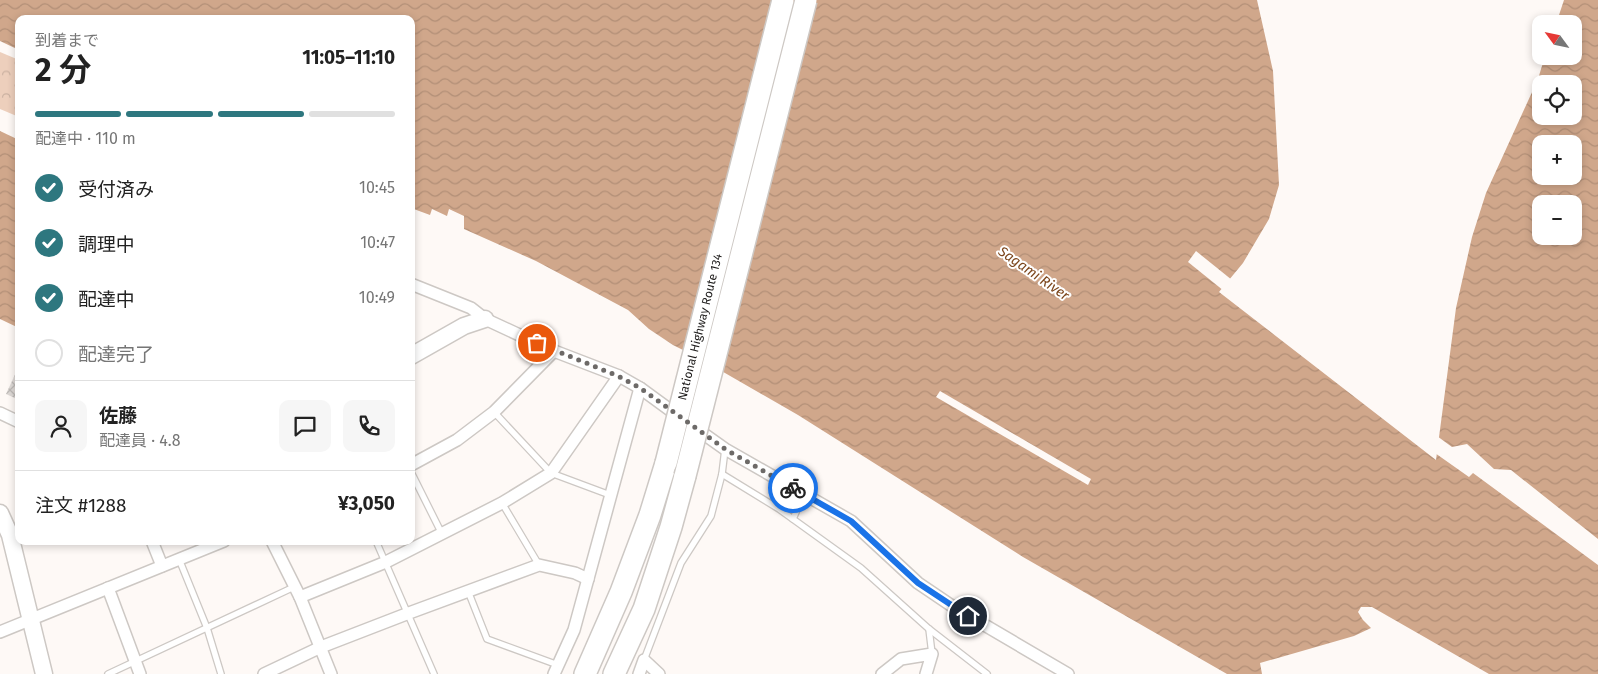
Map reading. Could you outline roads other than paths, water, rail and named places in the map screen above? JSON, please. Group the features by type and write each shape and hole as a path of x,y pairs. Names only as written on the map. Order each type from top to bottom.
{"highway":[{"name":"National Highway Route 134","path":"584,674 624,584 650,515 666,463 783,0"},
{"name":"National Highway Route 134","path":"614,674 644,609 671,527 806,0"}],"street":[{"path":"415,286 471,308 485,319 554,351 618,376 640,388 725,449 851,521 918,583 945,602 1068,674"},
{"path":"415,354 464,326 485,319"},
{"path":"415,462 457,440 494,412 554,351"},
{"path":"297,592 386,562 502,503 552,473 618,376"},
{"path":"556,670 574,630 640,388"},
{"path":"0,413 15,420"},
{"path":"0,513 10,534 44,674"},
{"path":"154,545 162,566"},
{"path":"0,632 214,545"},
{"path":"274,545 297,592 332,674"},
{"path":"264,674 321,647 409,612 539,565 575,573 588,579"},
{"path":"108,588 140,674"},
{"path":"882,674 901,659 932,654 926,674"},
{"path":"639,674 644,660 659,674"}],"lane":[{"path":"494,412 552,473 610,495"},
{"path":"644,660 681,563 712,516 722,474 725,449"},
{"path":"415,471 442,534"},
{"path":"722,474 793,519 861,568 929,628 987,674"},
{"path":"793,519 804,494"},
{"path":"502,503 539,565"},
{"path":"378,545 409,612 434,674"},
{"path":"179,559 207,628 221,674"},
{"path":"468,591 487,639 556,670"},
{"path":"108,674 207,628 297,592"},
{"path":"929,628 932,654"}],"water":[{"name":"Sagami River","path":"0,0 1257,0 1273,71 1279,185 1269,219 1243,263 1219,292 1436,460 1456,308 1472,237 1486,193 1532,92 1532,125 1582,125 1582,75 1539,75 1542,65 1582,65 1582,15 1559,15 1564,0 1598,0 1598,674 1489,674 1372,607 1361,607 1358,612 1371,628 1354,636 1260,663 1262,674 1227,674 1023,557 798,415 673,345 649,329 628,310 536,261 464,229 464,216 449,209 447,216 432,209 430,215 415,209 415,15 15,15 15,48 0,41"},
{"path":"0,131 15,138 15,326 0,319"}]}
